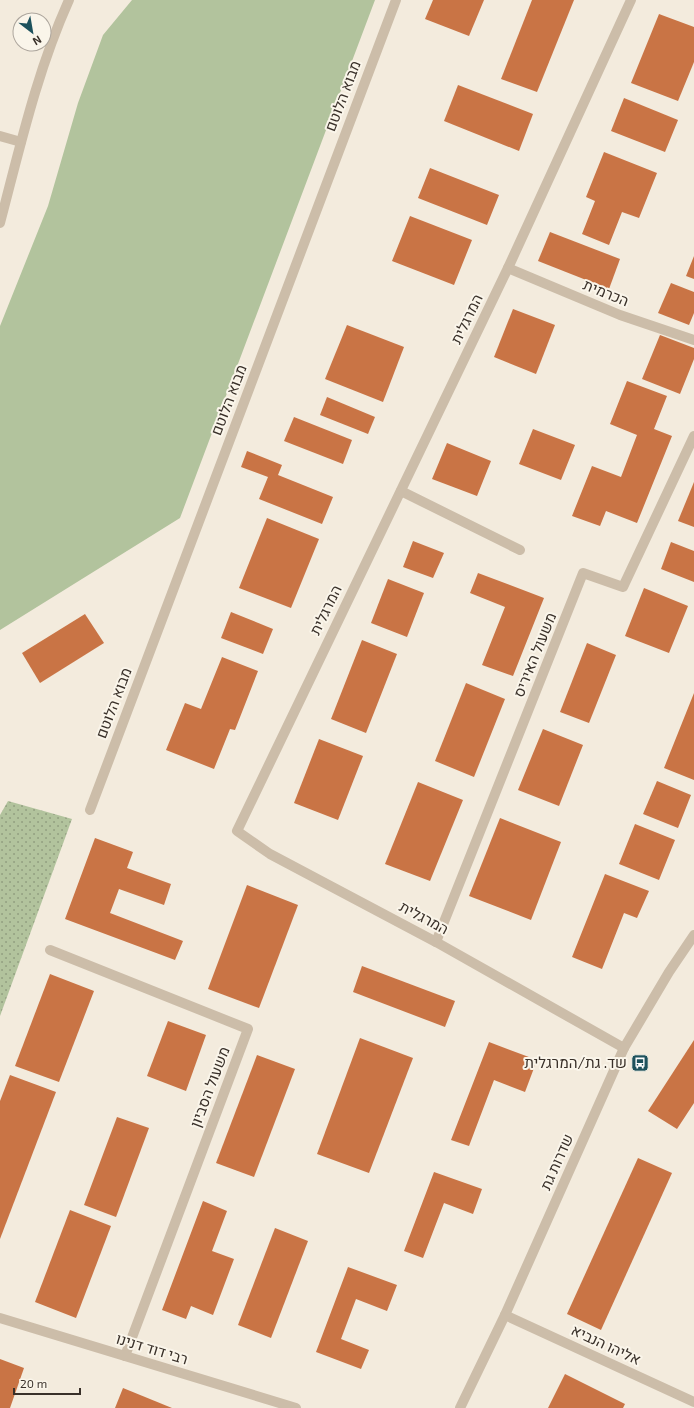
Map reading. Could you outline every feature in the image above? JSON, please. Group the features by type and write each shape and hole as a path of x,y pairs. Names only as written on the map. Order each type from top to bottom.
{"street":[{"path":"0,222 40,73 59,21 69,0"},
{"name":"מבוא הלוטם","path":"90,810 396,0"},
{"name":"המרגלית","path":"624,1048 436,942 270,854 237,831 508,268 631,0"},
{"path":"0,136 21,142"},
{"name":"הכרמית","path":"508,268 620,315 694,340"},
{"name":"משעול האיריס","path":"436,942 583,573 623,587 694,436"},
{"path":"401,491 520,550"},
{"name":"שדרות גת","path":"460,1408 505,1315 624,1048 669,972 694,935"},
{"name":"משעול הסביון","path":"50,950 248,1029 125,1356"},
{"name":"אליהו הנביא","path":"505,1315 694,1402"},
{"name":"רבי דוד דנינו","path":"0,1318 296,1408"}],"green space":[{"path":"132,0 375,0 180,518 0,630 0,326 48,206 78,103 103,35"},
{"path":"8,801 72,819 0,1016 0,815"}],"building":[{"path":"433,0 484,0 469,36 425,19"},
{"path":"532,0 574,0 537,92 501,79"},
{"path":"659,14 694,27 694,62 678,101 631,83"},
{"path":"458,85 533,114 519,151 444,121"},
{"path":"624,98 678,120 665,152 611,131"},
{"path":"604,152 657,173 639,218 622,212 609,245 582,234 595,201 586,197"},
{"path":"430,168 499,195 487,225 418,198"},
{"path":"410,216 472,240 454,285 392,261"},
{"path":"550,232 620,259 609,289 538,261"},
{"path":"694,256 694,279 686,276"},
{"path":"671,283 694,292 694,313 689,325 658,313"},
{"path":"513,309 555,325 536,374 494,357"},
{"path":"347,325 404,347 383,402 325,379"},
{"path":"660,335 694,348 694,359 680,394 642,379"},
{"path":"627,381 667,396 654,429 672,436 637,523 606,511 600,526 572,516 592,466 621,477 637,435 610,424"},
{"path":"327,397 375,417 368,434 320,415"},
{"path":"294,417 352,440 343,464 284,441"},
{"path":"533,429 575,445 561,480 519,464"},
{"path":"447,443 491,461 477,496 432,479"},
{"path":"247,451 282,465 278,475 333,497 322,524 259,499 268,477 241,467"},
{"path":"694,482 694,527 678,521"},
{"path":"267,518 319,539 291,608 239,588"},
{"path":"413,541 444,553 433,578 403,567"},
{"path":"671,542 694,551 694,582 661,569"},
{"path":"478,573 544,598 513,676 482,665 505,607 470,593"},
{"path":"388,579 424,593 407,637 371,623"},
{"path":"644,588 688,606 669,653 625,636"},
{"path":"231,612 273,629 263,654 221,638"},
{"path":"85,614 104,643 40,683 22,653"},
{"path":"362,640 397,654 366,733 331,719"},
{"path":"587,643 616,655 589,723 560,712"},
{"path":"222,657 258,671 235,730 230,729 214,769 166,750 185,703 201,709"},
{"path":"466,683 505,699 474,777 435,761"},
{"path":"694,693 694,780 664,768"},
{"path":"543,729 583,745 559,806 518,790"},
{"path":"319,739 363,756 338,820 294,803"},
{"path":"657,781 691,795 678,828 643,814"},
{"path":"418,782 463,800 430,881 385,864"},
{"path":"500,818 561,842 531,920 469,896"},
{"path":"635,824 675,840 659,880 619,864"},
{"path":"95,838 133,852 127,868 171,884 164,905 119,889 110,913 183,941 175,960 65,919"},
{"path":"605,874 649,891 637,918 624,913 602,969 572,957"},
{"path":"247,885 298,905 259,1008 208,989"},
{"path":"362,966 455,1001 445,1027 353,992"},
{"path":"50,974 94,991 59,1082 15,1066"},
{"path":"168,1021 206,1035 186,1091 147,1076"},
{"path":"360,1038 413,1058 369,1173 317,1154"},
{"path":"694,1040 694,1103 677,1129 648,1111"},
{"path":"489,1042 537,1060 525,1092 494,1080 469,1146 451,1140"},
{"path":"257,1055 295,1069 254,1177 216,1163"},
{"path":"10,1075 56,1092 0,1239 0,1101"},
{"path":"117,1117 149,1128 116,1217 84,1205"},
{"path":"638,1158 672,1173 601,1330 567,1314"},
{"path":"434,1172 482,1189 473,1214 444,1203 423,1258 404,1251"},
{"path":"203,1201 227,1211 212,1251 234,1259 213,1315 191,1306 186,1319 162,1310"},
{"path":"70,1210 111,1226 76,1318 35,1302"},
{"path":"275,1228 308,1241 271,1338 238,1325"},
{"path":"348,1267 397,1285 387,1311 356,1299 341,1339 369,1350 361,1369 316,1352"},
{"path":"0,1359 24,1368 10,1408 0,1408"},
{"path":"565,1374 625,1404 623,1408 548,1408"},
{"path":"123,1388 172,1408 115,1408"}],"place":[{"name":"שד. גת/המרגלית","path":"640,1063"}]}
